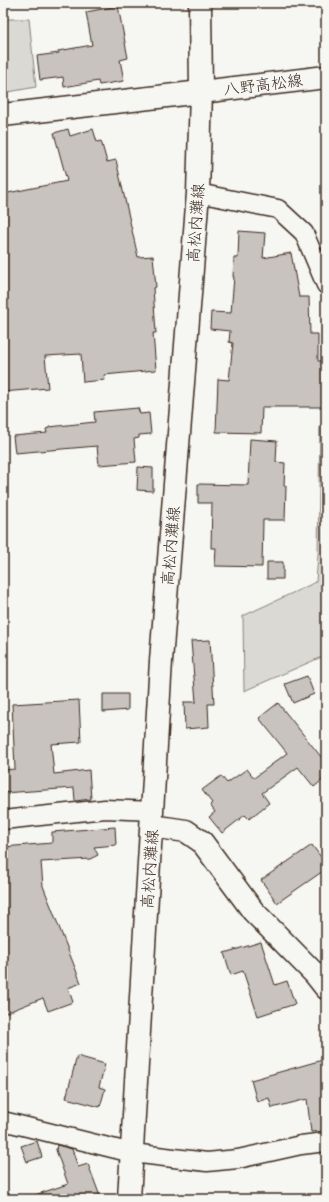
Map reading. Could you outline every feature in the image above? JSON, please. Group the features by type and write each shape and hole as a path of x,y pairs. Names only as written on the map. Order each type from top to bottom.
{"main road":[{"name":"高松内灘線","path":"129,1199 161,661 198,193 201,92 200,3"},
{"name":"八野高松線","path":"201,92 326,77"},
{"path":"3,115 201,92"},
{"path":"152,819 186,831 202,842 254,911 322,977"}],"street":[{"path":"198,193 278,209 304,233 326,285"},
{"path":"3,820 105,809 152,819"},
{"path":"3,1121 132,1153 191,1161 223,1161 301,1144 326,1142"}],"shaded area":[{"path":"3,19 29,19 36,87 3,93"},
{"path":"320,425 326,425 326,655 244,691 243,616 316,582 318,555"}],"building":[{"path":"118,6 128,58 120,60 124,81 99,85 98,81 64,87 63,77 40,80 37,56 59,53 58,51 92,45 86,12"},
{"path":"68,129 70,136 93,129 97,142 101,141 107,162 116,160 138,257 153,256 156,287 153,288 156,333 153,333 156,370 104,375 105,380 83,382 81,354 45,356 48,388 3,392 3,310 6,310 3,260 3,194 67,181 54,133"},
{"path":"239,231 265,233 263,258 291,253 299,297 309,297 310,334 318,334 318,361 326,361 326,407 262,407 261,433 216,432 218,379 229,380 233,343 229,342 230,331 210,329 211,312 231,313 234,258 238,258"},
{"path":"138,408 140,414 149,413 151,434 139,435 139,438 134,439 136,462 99,465 97,446 15,453 13,436 47,433 46,429 49,427 95,422 94,412"},
{"path":"250,439 277,441 276,462 285,463 285,520 263,520 262,567 215,566 216,548 211,548 212,503 198,503 198,484 248,485"},
{"path":"138,467 153,468 153,491 137,490"},
{"path":"267,562 283,562 283,579 267,579"},
{"path":"210,640 214,704 208,704 209,727 185,729 184,702 196,702 191,641"},
{"path":"307,676 314,694 293,703 285,684"},
{"path":"103,694 128,694 128,710 103,712"},
{"path":"79,700 81,742 51,744 54,774 89,770 91,799 75,801 74,788 3,793 3,770 15,769 12,704"},
{"path":"278,703 326,763 326,777 314,787 298,767 262,793 269,803 249,819 245,815 222,833 209,817 215,812 210,805 212,803 202,790 221,776 227,783 247,769 254,778 287,753 259,718"},
{"path":"115,827 116,845 94,847 98,855 90,859 41,862 43,886 81,983 68,988 73,1002 48,1011 43,998 3,1014 3,847 52,843 52,832"},
{"path":"312,845 326,864 326,869 277,903 261,880"},
{"path":"261,942 275,985 287,981 295,1004 258,1016 243,971 231,975 224,953"},
{"path":"77,1056 105,1064 99,1087 105,1089 100,1107 66,1098"},
{"path":"326,1059 326,1131 311,1132 307,1099 272,1108 269,1098 257,1102 251,1080"},
{"path":"37,1141 42,1157 27,1162 21,1146"},
{"path":"57,1145 72,1149 78,1167 88,1164 101,1199 33,1199 32,1196 68,1184 56,1150"}]}
